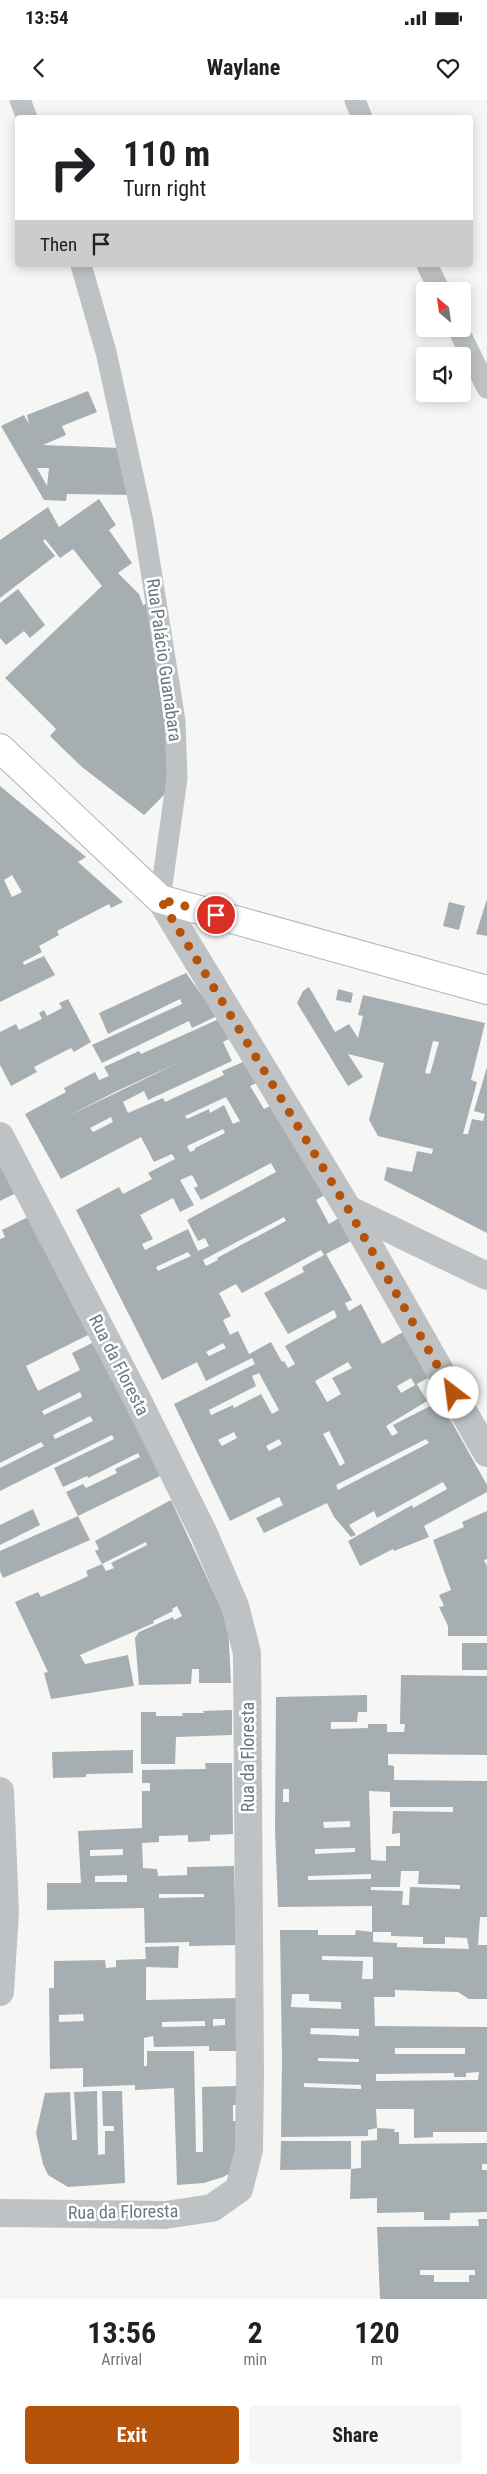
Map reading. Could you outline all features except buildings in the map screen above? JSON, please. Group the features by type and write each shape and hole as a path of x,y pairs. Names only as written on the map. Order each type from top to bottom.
{"street":[{"path":"0,748 160,899 348,1209 487,1453"},
{"path":"160,899 487,990"},
{"name":"Rua da Floresta","path":"0,1136 140,1405 204,1534 235,1606 247,1653 250,2073 249,2150 239,2189 212,2208 164,2214 0,2213"},
{"path":"348,1209 487,1276"},
{"path":"0,1791 2,1913 0,1992"}],"lane":[{"path":"20,100 26,115"},
{"path":"354,100 361,115"},
{"name":"Rua Palácio Guanabara","path":"82,267 106,352 141,512 175,721 177,778 160,899"},
{"path":"428,267 436,282"},
{"path":"462,338 487,388"}],"route":[{"path":"216,915 160,899 348,1209 453,1393"}]}
